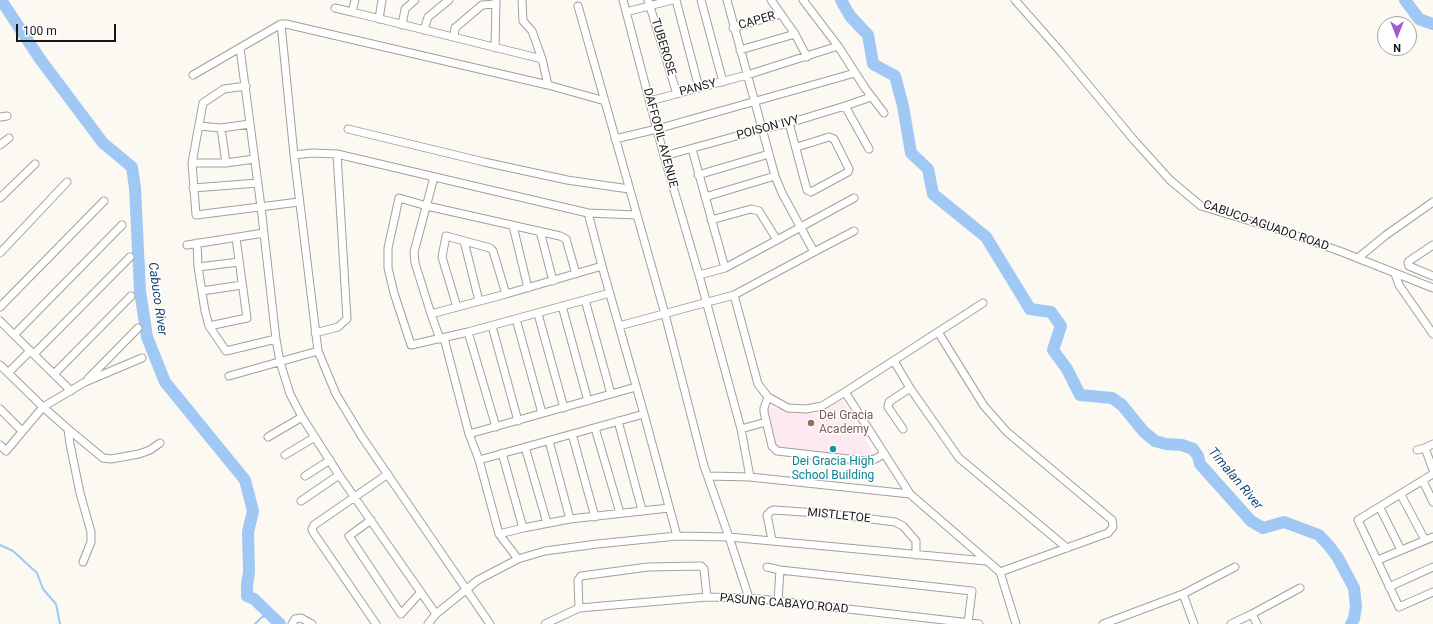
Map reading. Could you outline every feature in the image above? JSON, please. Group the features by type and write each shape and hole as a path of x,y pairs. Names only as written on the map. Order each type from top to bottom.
{"street":[{"path":"352,12 355,0"},
{"path":"379,19 382,0"},
{"path":"402,25 405,9 415,0"},
{"path":"424,30 428,17 449,0"},
{"path":"522,0 523,21 532,31 542,59 548,85"},
{"name":"DAFFODIL AVENUE","path":"623,0 664,156 699,275 741,429 750,477"},
{"path":"626,12 649,3 672,0"},
{"path":"676,0 699,88"},
{"path":"701,0 723,82"},
{"path":"727,0 776,176 782,193 814,252"},
{"path":"771,0 795,34 807,56"},
{"path":"803,0 838,46 855,73 884,113"},
{"name":"CABUCO-AGUADO ROAD","path":"1015,0 1060,51 1133,139 1170,180 1201,206 1286,232 1358,258 1433,288"},
{"path":"454,38 455,28 482,5 496,2 495,48"},
{"name":"TUBEROSE","path":"649,3 677,94"},
{"path":"578,6 665,314 697,440 749,598"},
{"path":"335,8 542,59"},
{"name":"CAPER","path":"734,28 781,14"},
{"path":"193,75 281,24 290,24 548,85 604,101"},
{"path":"281,24 299,202 318,351 336,394 362,436 490,624"},
{"path":"740,50 795,34"},
{"name":"PANSY","path":"650,101 747,75 838,46"},
{"path":"240,48 261,207 276,339 280,362 290,394 302,417 330,460 436,614"},
{"path":"615,139 657,129 855,73"},
{"path":"246,86 224,89 202,103 192,163 196,215 299,202"},
{"name":"POISON IVY","path":"664,156 789,123 845,106 871,96"},
{"path":"845,106 869,150"},
{"path":"789,123 797,147 807,190 811,192 848,172 849,169 834,139 829,137 797,147"},
{"path":"198,126 221,128 250,124"},
{"path":"221,128 226,163"},
{"path":"348,129 559,178 629,189"},
{"path":"0,145 9,138"},
{"path":"692,149 725,268"},
{"path":"294,155 312,153 337,154 588,213 636,215"},
{"path":"315,333 338,327 347,320 337,154"},
{"path":"698,175 769,154"},
{"path":"192,163 226,163 254,159"},
{"path":"0,198 35,164"},
{"path":"705,197 776,176"},
{"path":"434,177 427,206 417,236 414,252 416,263 431,314 442,338 469,434 479,460 499,534 518,559"},
{"path":"0,253 67,182"},
{"path":"193,188 258,183"},
{"path":"576,274 566,240 560,236 427,206 399,198 388,248 388,268 410,345 492,326 610,293"},
{"path":"699,275 725,268 854,198"},
{"path":"0,307 104,200"},
{"path":"1358,258 1386,235 1433,202"},
{"path":"711,220 751,209 759,211 777,240"},
{"path":"588,213 677,536"},
{"path":"14,335 122,225"},
{"path":"514,226 528,288"},
{"path":"540,231 553,281"},
{"path":"619,326 734,295 854,231"},
{"path":"187,245 264,233"},
{"path":"457,307 442,257 446,236 490,248 493,251 506,294"},
{"path":"209,326 247,318 236,238"},
{"path":"464,241 479,301"},
{"path":"197,243 198,267 205,312 209,326 226,351 276,339"},
{"path":"1433,245 1408,263 1409,266 1433,276"},
{"path":"8,373 32,353 130,257"},
{"path":"198,267 239,262"},
{"path":"431,314 602,266"},
{"path":"1395,274 1399,285 1433,334"},
{"path":"202,291 242,285"},
{"path":"734,295 758,384 768,397 788,408 806,409 822,406 982,303"},
{"path":"54,374 131,296"},
{"path":"585,300 611,394"},
{"path":"562,306 588,401"},
{"path":"538,314 564,408"},
{"path":"516,319 542,413"},
{"path":"0,321 71,391"},
{"path":"492,326 518,421"},
{"path":"85,382 138,328"},
{"path":"468,332 496,427"},
{"path":"938,332 984,406 1007,432 1112,520 1113,527 1108,533 1000,572"},
{"path":"228,376 318,351"},
{"path":"0,446 6,451 43,407 85,382 142,358"},
{"path":"894,360 910,388 959,458 1067,548"},
{"path":"0,365 43,407 103,458 111,459 139,454 150,450 160,443"},
{"path":"469,434 636,388"},
{"path":"903,429 888,407 889,402 910,388"},
{"path":"845,392 910,494 1000,572 1016,624"},
{"path":"768,397 764,408 766,422 772,446 777,451 866,461 875,459 884,454"},
{"path":"0,409 22,431"},
{"path":"479,460 644,414"},
{"path":"268,437 302,417"},
{"path":"618,421 642,510"},
{"path":"741,429 766,422"},
{"path":"595,428 620,513"},
{"path":"68,429 80,493 91,532 91,542 83,562"},
{"path":"572,434 595,517"},
{"path":"285,455 315,437"},
{"path":"549,440 570,519"},
{"path":"1417,450 1433,444"},
{"path":"525,447 546,524"},
{"path":"1425,448 1433,470"},
{"path":"502,453 523,528"},
{"path":"305,476 330,460"},
{"path":"376,624 312,530 312,527 388,474"},
{"path":"1433,474 1380,508 1358,520 1399,606 1433,592"},
{"path":"301,501 340,475"},
{"path":"708,476 750,477 910,494"},
{"path":"1423,481 1433,502"},
{"path":"1401,495 1425,540"},
{"path":"499,534 570,519 669,508"},
{"path":"1380,508 1402,550"},
{"name":"MISTLETOE","path":"772,540 767,515 771,511 832,514 895,522 903,526 916,541 916,555"},
{"path":"371,520 349,536 401,614 421,592"},
{"path":"428,624 436,614 478,580 518,559 545,551 677,536 729,536 986,561"},
{"path":"1378,560 1433,537"},
{"path":"580,608 578,580 581,576 648,567 701,566 704,569 707,597"},
{"path":"767,567 780,570 972,591 968,623"},
{"path":"1108,623 1183,594 1235,567"},
{"path":"1389,587 1433,567"},
{"path":"778,601 780,570"},
{"path":"1231,624 1300,588"},
{"path":"1183,594 1194,624"},
{"name":"PASUNG CABAYO ROAD","path":"545,624 580,608 707,597 749,598 979,624"},
{"path":"1252,614 1257,624"},
{"path":"292,624 295,620 301,618 312,624"}],"shaded area":[{"name":"Dei Gracia Academy","path":"842,400 875,456 864,457 773,451 766,407 814,414"}],"waterway":[{"name":"Cabuco River","path":"1,0 40,59 103,143 132,167 135,188 140,291 147,337 165,382 245,480 253,511 248,532 249,572 247,596 254,599 280,624"},
{"name":"Timalan River","path":"841,0 850,16 868,35 873,64 895,76 903,106 911,153 928,169 933,194 986,237 1030,309 1051,312 1061,326 1053,350 1067,369 1080,395 1112,398 1122,405 1144,432 1155,441 1166,444 1182,445 1193,449 1198,456 1200,464 1251,521 1263,528 1284,522 1319,535 1338,558 1354,588 1356,606 1354,619 1351,624"},
{"path":"1405,0 1419,19 1433,24"},
{"path":"0,545 13,551 37,573 43,589 56,604 60,624"},
{"path":"255,624 262,617 267,616 276,621"}],"place":[{"name":"Dei Gracia Academy","path":"811,423"},
{"name":"Dei Gracia High School Building","path":"833,449"}]}
